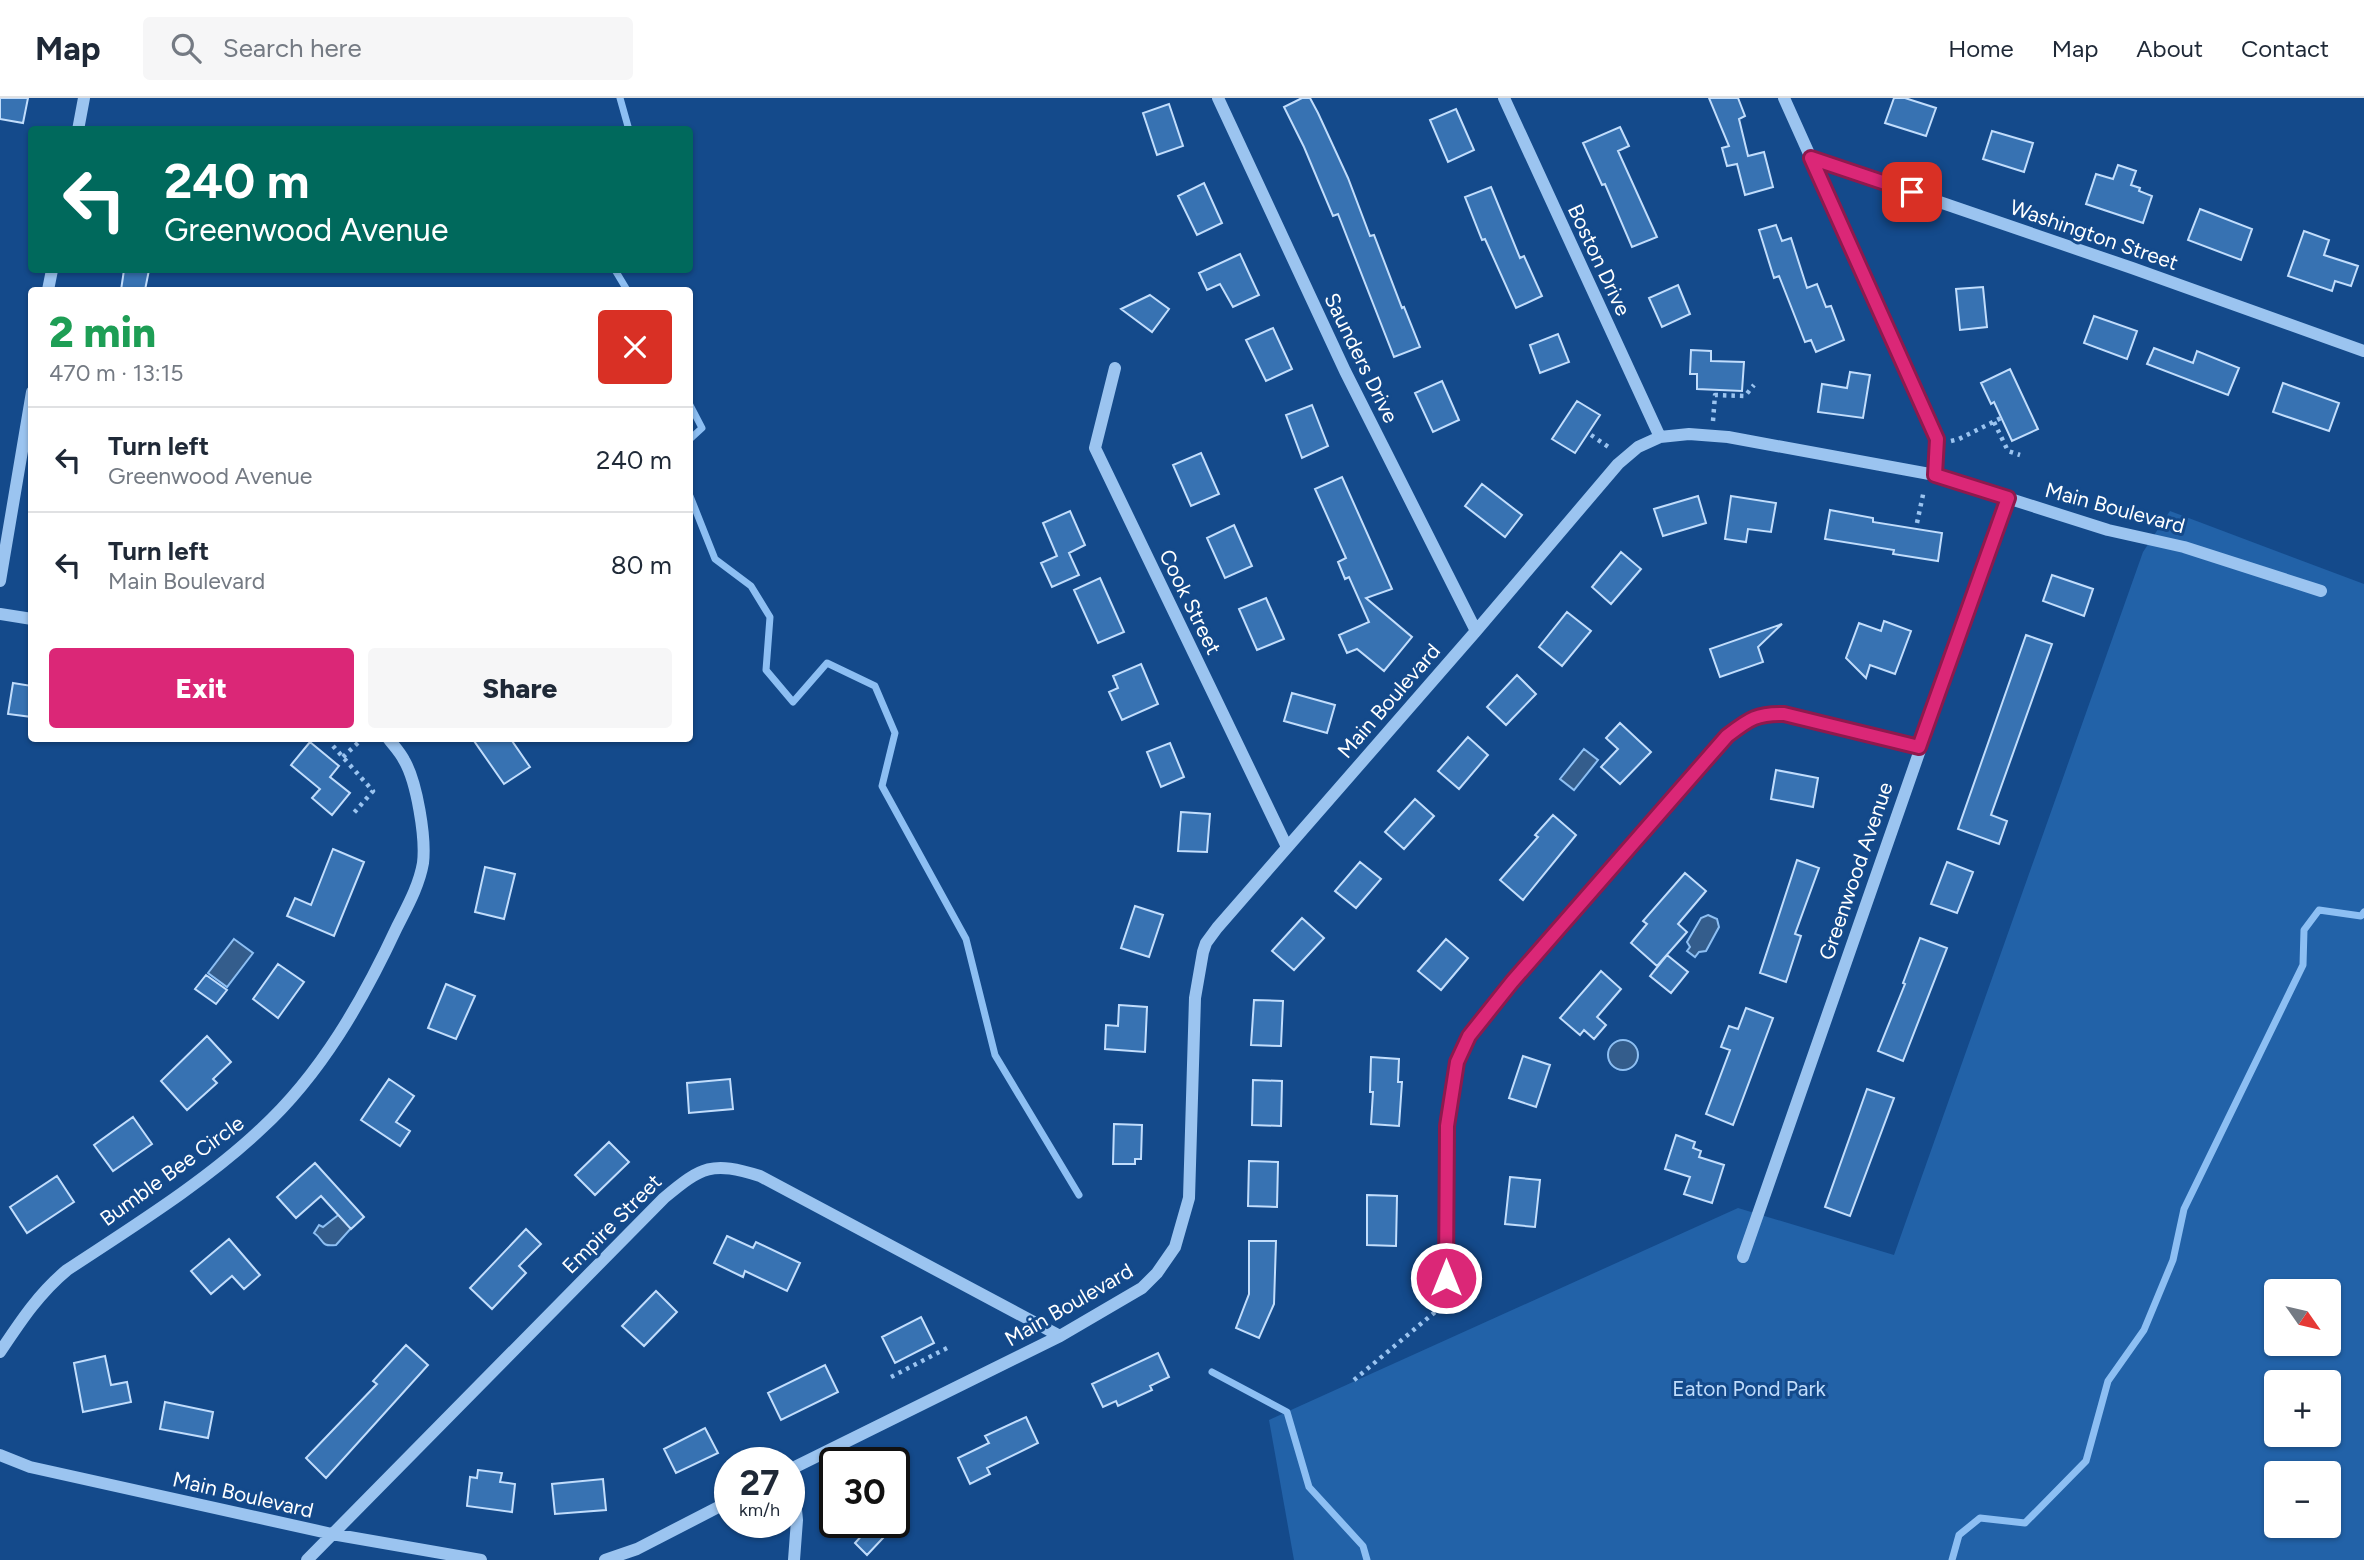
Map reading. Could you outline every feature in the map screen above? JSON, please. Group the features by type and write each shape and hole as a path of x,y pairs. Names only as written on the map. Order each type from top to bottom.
{"street":[{"path":"79,126 84,98"},
{"name":"Saunders Drive","path":"1218,98 1345,371 1476,631"},
{"name":"Boston Drive","path":"1504,98 1660,437"},
{"path":"1784,98 1937,439 1931,474"},
{"name":"Washington Street","path":"1811,158 2364,351"},
{"name":"Cook Street","path":"1115,368 1095,448 1287,847"},
{"path":"0,581 28,415"},
{"name":"Main Boulevard","path":"805,1462 1060,1336 1142,1288 1157,1273 1175,1247 1190,1195 1195,998 1206,943 1618,464 1638,447 1660,437 1689,434 1728,437 1931,474 2108,530 2184,547 2320,591"},
{"name":"Greenwood Avenue","path":"1743,1256 2008,498"},
{"path":"0,614 28,618"},
{"path":"1446,1303 1447,1126 1457,1062 1469,1036 1512,982 1727,736 1750,718 1763,714 1784,714 1919,747"},
{"name":"Bumble Bee Circle","path":"0,1352 50,1284 218,1167 298,1093 318,1065 374,976 416,890 421,872 423,861 420,810 405,760 391,742"},
{"name":"Empire Street","path":"307,1560 664,1198 689,1177 712,1168 733,1168 760,1176 1060,1336"},
{"name":"Main Boulevard","path":"0,1455 30,1467 332,1534 481,1560"},
{"path":"605,1560 637,1549 714,1509"},
{"path":"794,1560 796,1538"}],"path":[{"path":"1714,412 1715,394 1745,396 1754,385"},
{"path":"1937,443 1959,439 2001,418"},
{"path":"1994,422 2008,451 2020,455"},
{"path":"1917,523 1931,474"},
{"path":"343,757 359,742"},
{"path":"332,746 373,791 352,815"},
{"path":"1354,1380 1446,1303"},
{"path":"891,1377 949,1347"}],"green space":[{"name":"Eaton Pond Park","path":"2170,511 2364,584 2364,1560 1294,1560 1269,1420 1738,1208 1894,1255 2143,552"}],"shaded area":[{"path":"1584,749 1598,760 1574,790 1560,779"},
{"path":"1708,915 1717,919 1719,927 1706,951 1699,952 1695,957 1687,951 1690,947 1687,942 1701,918"},
{"path":"234,939 253,953 227,987 208,973"},
{"path":"1623,1040 1629,1041 1637,1049 1637,1061 1629,1069 1623,1070 1617,1069 1609,1061 1608,1055 1609,1049 1617,1041"},
{"path":"342,1212 354,1225 336,1245 324,1244 314,1233 319,1225 323,1227"}],"building":[{"path":"0,98 28,98 23,123 0,119"},
{"path":"1302,98 1310,98 1318,113 1348,178 1370,236 1374,235 1420,347 1394,357 1338,214 1333,216 1284,107"},
{"path":"1709,98 1738,98 1745,116 1739,119 1748,156 1764,152 1773,187 1745,195 1737,164 1727,166 1722,148 1729,146"},
{"path":"1894,98 1905,98 1936,108 1926,136 1885,123"},
{"path":"1169,104 1183,146 1157,155 1143,113"},
{"path":"1456,109 1474,150 1448,162 1430,120"},
{"path":"1620,127 1629,146 1618,151 1657,237 1632,247 1605,184 1602,185 1583,143"},
{"path":"1992,131 2033,143 2024,172 1983,159"},
{"path":"2118,165 2136,171 2131,185 2152,196 2143,223 2086,204 2096,174 2113,179"},
{"path":"1204,183 1222,223 1197,235 1178,196"},
{"path":"1491,187 1520,258 1524,256 1542,296 1516,308 1485,239 1482,240 1465,197"},
{"path":"2200,209 2252,229 2241,260 2188,240"},
{"path":"1776,225 1782,241 1791,238 1807,288 1817,284 1826,307 1831,306 1844,340 1816,352 1811,340 1805,342 1779,276 1774,278 1759,230"},
{"path":"2304,231 2329,240 2324,255 2358,266 2351,286 2335,281 2332,291 2288,276"},
{"path":"1240,254 1259,295 1233,307 1220,284 1207,290 1199,273"},
{"path":"124,273 148,273 146,287 121,287"},
{"path":"1678,285 1690,314 1662,327 1649,298"},
{"path":"1983,287 1987,327 1960,330 1956,289"},
{"path":"1150,295 1169,309 1152,332 1121,309"},
{"path":"2094,316 2137,331 2127,359 2084,343"},
{"path":"1273,328 1292,369 1266,381 1246,340"},
{"path":"1558,334 1569,362 1540,373 1530,345"},
{"path":"2154,348 2193,363 2197,351 2239,368 2228,395 2147,364"},
{"path":"1691,350 1711,351 1711,361 1744,362 1742,391 1697,389 1697,374 1690,374"},
{"path":"2010,369 2038,429 2012,441 1994,402 1991,404 1981,383"},
{"path":"1850,372 1870,375 1863,418 1818,412 1822,384 1847,388"},
{"path":"1442,381 1459,420 1433,432 1415,393"},
{"path":"2283,383 2339,403 2329,431 2273,412"},
{"path":"1577,401 1600,415 1575,453 1552,439"},
{"path":"1312,405 1328,446 1302,458 1286,415"},
{"path":"1201,453 1219,494 1191,506 1173,465"},
{"path":"1342,477 1392,589 1366,598 1412,637 1384,671 1357,649 1347,653 1339,635 1369,622 1349,577 1345,579 1338,562 1346,558 1315,489"},
{"path":"1482,484 1522,515 1505,537 1465,506"},
{"path":"1698,496 1706,523 1663,536 1654,509"},
{"path":"1731,496 1776,503 1771,532 1748,529 1746,542 1725,539"},
{"path":"1830,510 1873,518 1873,522 1942,533 1938,561 1893,554 1894,550 1825,539"},
{"path":"1070,511 1085,545 1069,553 1079,575 1052,587 1041,563 1057,556 1043,523"},
{"path":"1234,525 1252,566 1225,578 1207,538"},
{"path":"1621,552 1641,569 1611,604 1592,587"},
{"path":"2052,575 2093,589 2084,616 2043,601"},
{"path":"1100,578 1124,632 1098,643 1074,590"},
{"path":"1266,598 1284,639 1257,650 1239,609"},
{"path":"1567,612 1591,631 1562,666 1539,647"},
{"path":"1884,621 1911,631 1895,674 1870,665 1866,678 1846,658 1859,623 1881,631"},
{"path":"1782,624 1758,647 1763,662 1720,677 1710,649"},
{"path":"2026,635 2052,644 1991,815 2007,821 1999,844 1958,829"},
{"path":"1141,664 1158,704 1122,720 1109,692 1118,688 1113,676"},
{"path":"1517,675 1536,694 1506,725 1487,707"},
{"path":"13,683 28,685 28,716 8,714"},
{"path":"1292,693 1335,705 1327,733 1284,721"},
{"path":"1620,723 1651,752 1620,784 1601,767 1618,749 1606,738"},
{"path":"1468,737 1488,755 1459,789 1438,771"},
{"path":"310,742 339,766 330,777 350,793 332,815 312,798 320,789 291,765"},
{"path":"475,742 513,742 530,767 504,784"},
{"path":"1170,743 1184,777 1161,787 1147,752"},
{"path":"1776,770 1818,778 1813,807 1771,799"},
{"path":"1415,799 1434,816 1404,849 1385,832"},
{"path":"1181,812 1210,814 1207,852 1178,851"},
{"path":"1553,815 1576,835 1523,900 1500,880 1538,837 1535,835"},
{"path":"333,849 364,862 334,936 287,916 295,898 311,905"},
{"path":"1797,860 1819,868 1795,934 1801,936 1786,982 1760,973"},
{"path":"1360,862 1381,879 1356,908 1335,891"},
{"path":"1947,862 1973,872 1957,913 1931,904"},
{"path":"485,867 515,874 504,919 475,912"},
{"path":"1685,873 1706,891 1678,924 1687,932 1657,966 1631,943 1647,924 1643,921"},
{"path":"1135,906 1163,915 1149,957 1121,948"},
{"path":"1302,918 1324,938 1294,970 1272,951"},
{"path":"1920,938 1947,948 1903,1061 1878,1051"},
{"path":"1446,939 1468,958 1441,990 1418,971"},
{"path":"1667,955 1688,972 1671,993 1650,976"},
{"path":"278,964 304,982 278,1018 253,999"},
{"path":"1601,971 1621,989 1597,1017 1606,1025 1594,1039 1584,1030 1580,1035 1560,1018"},
{"path":"206,975 227,990 216,1004 195,989"},
{"path":"446,984 475,996 456,1039 428,1028"},
{"path":"1254,1000 1283,1001 1281,1046 1251,1045"},
{"path":"1119,1005 1147,1007 1145,1052 1105,1049 1106,1025 1118,1026"},
{"path":"1746,1008 1773,1018 1733,1125 1706,1114 1730,1050 1721,1047 1729,1026 1738,1029"},
{"path":"207,1036 231,1062 213,1079 217,1083 187,1110 161,1081"},
{"path":"1523,1056 1550,1065 1536,1107 1509,1098"},
{"path":"1371,1057 1399,1059 1398,1082 1402,1082 1399,1126 1371,1124"},
{"path":"389,1079 414,1096 396,1122 410,1131 400,1146 361,1120"},
{"path":"730,1079 733,1109 689,1113 687,1083"},
{"path":"1253,1080 1282,1081 1281,1126 1252,1125"},
{"path":"1867,1089 1894,1098 1850,1216 1825,1207"},
{"path":"133,1117 152,1144 113,1171 94,1145"},
{"path":"1114,1124 1142,1125 1141,1159 1135,1159 1135,1164 1113,1164"},
{"path":"1676,1135 1695,1142 1693,1148 1701,1151 1699,1157 1724,1165 1712,1203 1684,1194 1690,1177 1665,1169"},
{"path":"609,1142 629,1162 595,1195 575,1175"},
{"path":"1249,1161 1278,1162 1277,1207 1248,1206"},
{"path":"315,1163 364,1217 351,1229 321,1196 296,1218 277,1197"},
{"path":"57,1176 74,1202 27,1233 10,1207"},
{"path":"1510,1177 1540,1180 1535,1227 1505,1224"},
{"path":"1367,1195 1397,1196 1396,1246 1367,1245"},
{"path":"526,1229 541,1244 519,1266 526,1273 492,1309 470,1288"},
{"path":"727,1236 753,1248 756,1242 800,1263 787,1291 745,1271 743,1277 714,1263"},
{"path":"229,1239 260,1275 244,1289 232,1276 211,1294 191,1271"},
{"path":"1249,1241 1276,1241 1274,1304 1259,1338 1236,1328 1249,1294"},
{"path":"656,1291 677,1312 644,1346 622,1326"},
{"path":"921,1317 934,1343 895,1363 882,1337"},
{"path":"406,1345 428,1365 326,1478 306,1458 377,1384 373,1381"},
{"path":"1158,1353 1169,1377 1150,1386 1152,1390 1118,1406 1116,1401 1103,1407 1092,1384"},
{"path":"105,1356 111,1385 127,1382 131,1402 83,1412 74,1363"},
{"path":"825,1365 838,1392 781,1420 768,1393"},
{"path":"165,1402 213,1412 208,1438 160,1429"},
{"path":"1026,1417 1038,1443 987,1468 990,1474 970,1484 958,1458 989,1443 985,1436"},
{"path":"705,1428 715,1447 714,1455 676,1473 664,1449"},
{"path":"478,1470 502,1473 500,1482 515,1484 512,1512 467,1506 470,1477 477,1478"},
{"path":"603,1479 606,1510 555,1514 552,1484"},
{"path":"860,1538 883,1538 867,1555 855,1543"}],"waterway":[{"path":"620,98 628,126"},
{"path":"617,273 625,287"},
{"path":"693,411 702,428 693,436"},
{"path":"693,504 715,559 751,586 770,617 766,670 793,702 827,663 875,686 895,733 882,786 966,939 995,1055 1079,1195"},
{"path":"1952,1560 1959,1535 1980,1518 2025,1523 2086,1461 2108,1381 2144,1330 2173,1260 2184,1209 2303,965 2304,930 2319,910 2361,916 2364,912"},
{"path":"1212,1372 1287,1412 1309,1487 1363,1546 1367,1560"}],"route":[{"path":"1446,1278 1447,1126 1457,1062 1469,1036 1512,982 1727,736 1750,718 1763,714 1784,714 1919,747 2008,498 1935,475 1937,439 1811,158 1912,192"}]}
